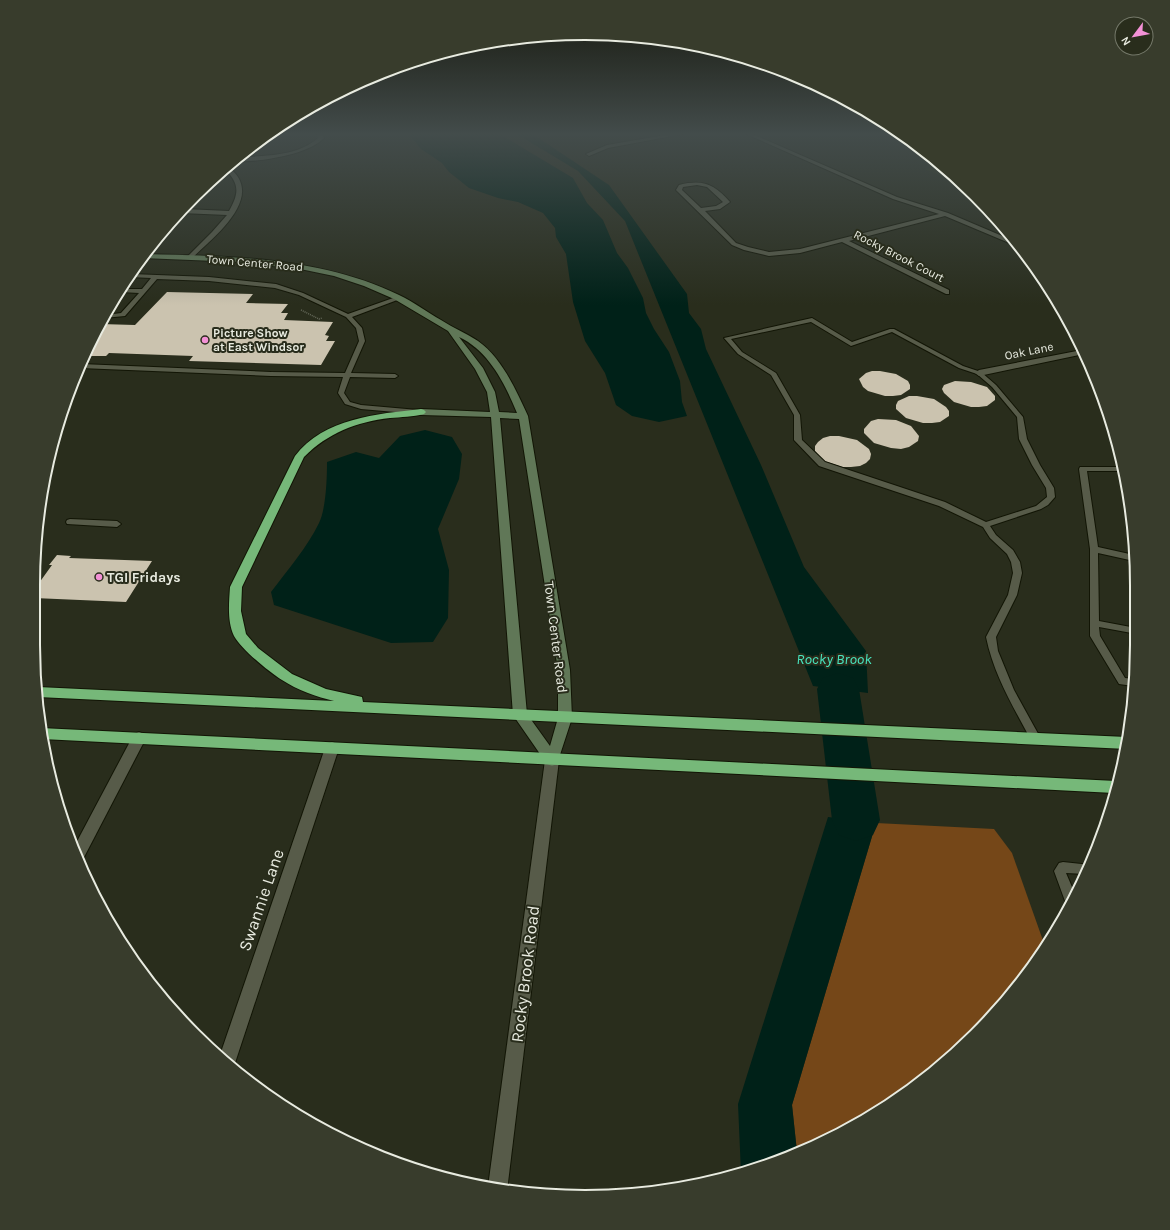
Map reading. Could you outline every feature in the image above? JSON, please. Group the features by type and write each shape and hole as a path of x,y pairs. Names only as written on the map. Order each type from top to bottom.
{"highway":[{"path":"385,708 323,693 287,677 254,651 240,635 236,612 236,587 300,456 311,444 322,435 350,424 376,417 421,412"},
{"path":"42,692 1121,744"},
{"path":"47,733 552,760 1111,787"}],"street":[{"path":"190,257 232,212 239,196 239,190"},
{"path":"680,190 734,244 746,249 769,254 789,253 946,214"},
{"path":"700,210 717,208 723,206 727,202 714,190"},
{"path":"878,190 895,198 946,214 1006,240"},
{"path":"189,211 232,212"},
{"name":"Rocky Brook Court","path":"842,240 946,292"},
{"name":"Town Center Road","path":"151,256 262,261 308,268 351,278 398,298 477,344 499,370 513,392 524,416 564,670 565,718 552,760"},
{"name":"Town Center Road","path":"449,329 479,368 492,392 520,715"},
{"name":"Oak Lane","path":"979,373 1078,353"},
{"path":"421,412 524,416"},
{"path":"520,715 552,760"},
{"path":"80,851 140,738"},
{"name":"Swannie Lane","path":"228,1057 332,748"},
{"name":"Rocky Brook Road","path":"499,1183 552,760"}],"lane":[{"path":"136,276 231,280 276,286 301,294 348,316 360,328 362,341 346,376 341,393 347,403 361,408 421,412"},
{"path":"111,316 123,315 156,276"},
{"path":"126,292 144,291"},
{"path":"348,316 398,298"},
{"path":"986,525 994,520 1037,508 1047,503 1051,497 1050,488 1036,465 1024,439 1020,417 994,386 979,373 961,367 892,330 851,344 812,320 727,338 740,353 774,374 796,415 798,440 822,464 942,504 986,525 988,532 1010,552 1018,566 1015,591 991,637 993,650 1009,690 1036,739"},
{"path":"86,366 346,376 395,376"},
{"path":"1117,469 1082,469 1094,549 1096,636 1122,681 1129,682"},
{"path":"70,522 117,524"},
{"path":"1094,549 1129,557"},
{"path":"1095,623 1130,630"},
{"path":"1069,895 1060,871 1063,867 1082,869"}],"path":[{"path":"299,309 319,319 324,317"}],"shaded area":[{"path":"876,823 994,829 1012,853 1043,940 1017,977 995,1004 944,1055 888,1098 858,1117 797,1148 792,1105"}],"water":[{"path":"476,190 580,190 587,203 603,220 617,253 628,268 643,298 646,313 654,329 669,352 680,381 682,402 687,416 659,422 632,416 616,405 605,373 585,341 573,302 566,254 556,237 555,228 543,213 518,202 498,198"},
{"name":"Rocky Brook","path":"596,190 613,190 687,294 689,313 701,329 706,349 761,465 804,567 866,651 868,693 813,686 625,221"},
{"path":"425,430 452,437 462,454 459,479 438,529 449,570 448,618 433,642 391,643 274,605 271,592 303,549 319,523 326,493 327,462 356,452 379,458 400,436"},
{"path":"828,817 876,823 792,1105 797,1148 741,1167 738,1104"}],"building":[{"path":"167,292 253,294 246,303 288,304 281,313 288,313 284,320 333,322 325,335 329,336 326,341 335,341 321,365 189,361 193,356 109,353 106,356 90,356 107,324 135,325"},
{"path":"872,371 896,374 908,381 910,389 901,395 893,396 885,396 868,391 863,387 859,379 866,373"},
{"path":"955,381 971,382 987,387 995,396 995,400 987,406 979,407 971,407 954,402 944,393 942,389 944,385"},
{"path":"909,396 934,399 946,407 949,411 949,416 940,422 932,423 923,423 906,418 896,409 896,405 898,401"},
{"path":"878,419 896,420 911,426 919,436 918,441 909,447 901,449 874,443 864,433 864,429 871,421"},
{"path":"839,436 857,440 869,449 871,454 870,459 860,466 851,467 842,467 824,461 815,451 815,446 823,438"},
{"path":"57,555 71,556 69,558 152,561 126,602 40,598 40,582 52,565 49,565"}],"waterway":[{"name":"Rocky Brook","path":"838,689 856,820"}],"place":[{"name":"Picture Show at East Windsor","path":"205,340"},
{"name":"TGI Fridays","path":"99,577"}]}
